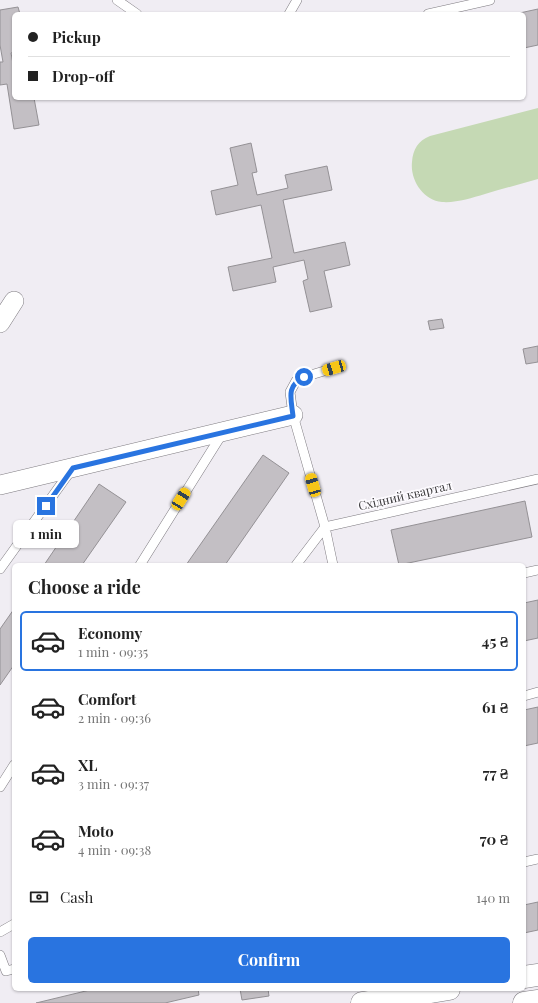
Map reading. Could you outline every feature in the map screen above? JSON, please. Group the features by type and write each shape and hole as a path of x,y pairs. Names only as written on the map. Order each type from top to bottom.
{"street":[{"path":"0,323 14,301"},
{"path":"0,485 293,416"},
{"path":"526,977 538,975"},
{"path":"369,1001 436,991"},
{"path":"524,1003 538,1001"}],"lane":[{"path":"117,0 134,12"},
{"path":"290,12 297,0"},
{"path":"437,12 490,0"},
{"path":"333,563 325,527 293,416 290,392 296,381 334,368"},
{"path":"141,563 223,432"},
{"path":"0,568 73,468"},
{"name":"Східний квартал","path":"325,527 538,479"},
{"path":"298,563 325,527"},
{"path":"526,573 538,570"},
{"path":"526,695 538,692"},
{"path":"0,787 12,768"},
{"path":"526,862 538,859"},
{"path":"0,932 12,925"},
{"path":"0,954 6,971 12,970"}],"green space":[{"path":"538,108 538,179 469,199 453,202 442,202 435,200 419,188 413,176 412,162 415,149 422,140 430,136"}],"building":[{"path":"18,7 19,12 12,12 12,100 34,100 39,125 14,129 7,84 0,85 0,62 3,62 0,45 0,10"},
{"path":"538,9 538,45 526,48 526,12 524,12"},
{"path":"251,143 257,172 252,173 257,195 288,188 285,175 327,166 332,190 283,200 294,253 345,242 350,265 324,271 332,307 310,312 303,281 308,279 304,260 273,267 276,282 233,291 228,267 272,258 261,205 216,215 211,191 238,185 230,148"},
{"path":"442,319 444,328 430,330 428,321"},
{"path":"538,346 538,362 526,364 523,349"},
{"path":"263,455 289,473 226,563 187,563"},
{"path":"99,484 126,502 83,563 45,563"},
{"path":"525,501 532,537 408,563 399,563 391,530"},
{"path":"538,600 538,638 526,641 526,603"},
{"path":"12,612 12,668 0,685 0,629"},
{"path":"538,707 538,743 526,746 526,710"},
{"path":"538,902 538,930 526,933 526,905"},
{"path":"86,991 198,991 199,995 165,1003 36,1003"},
{"path":"240,991 268,991 269,996 242,1000"}],"route":[{"path":"46,506 73,468 293,416 290,392 296,381 304,377"}]}
